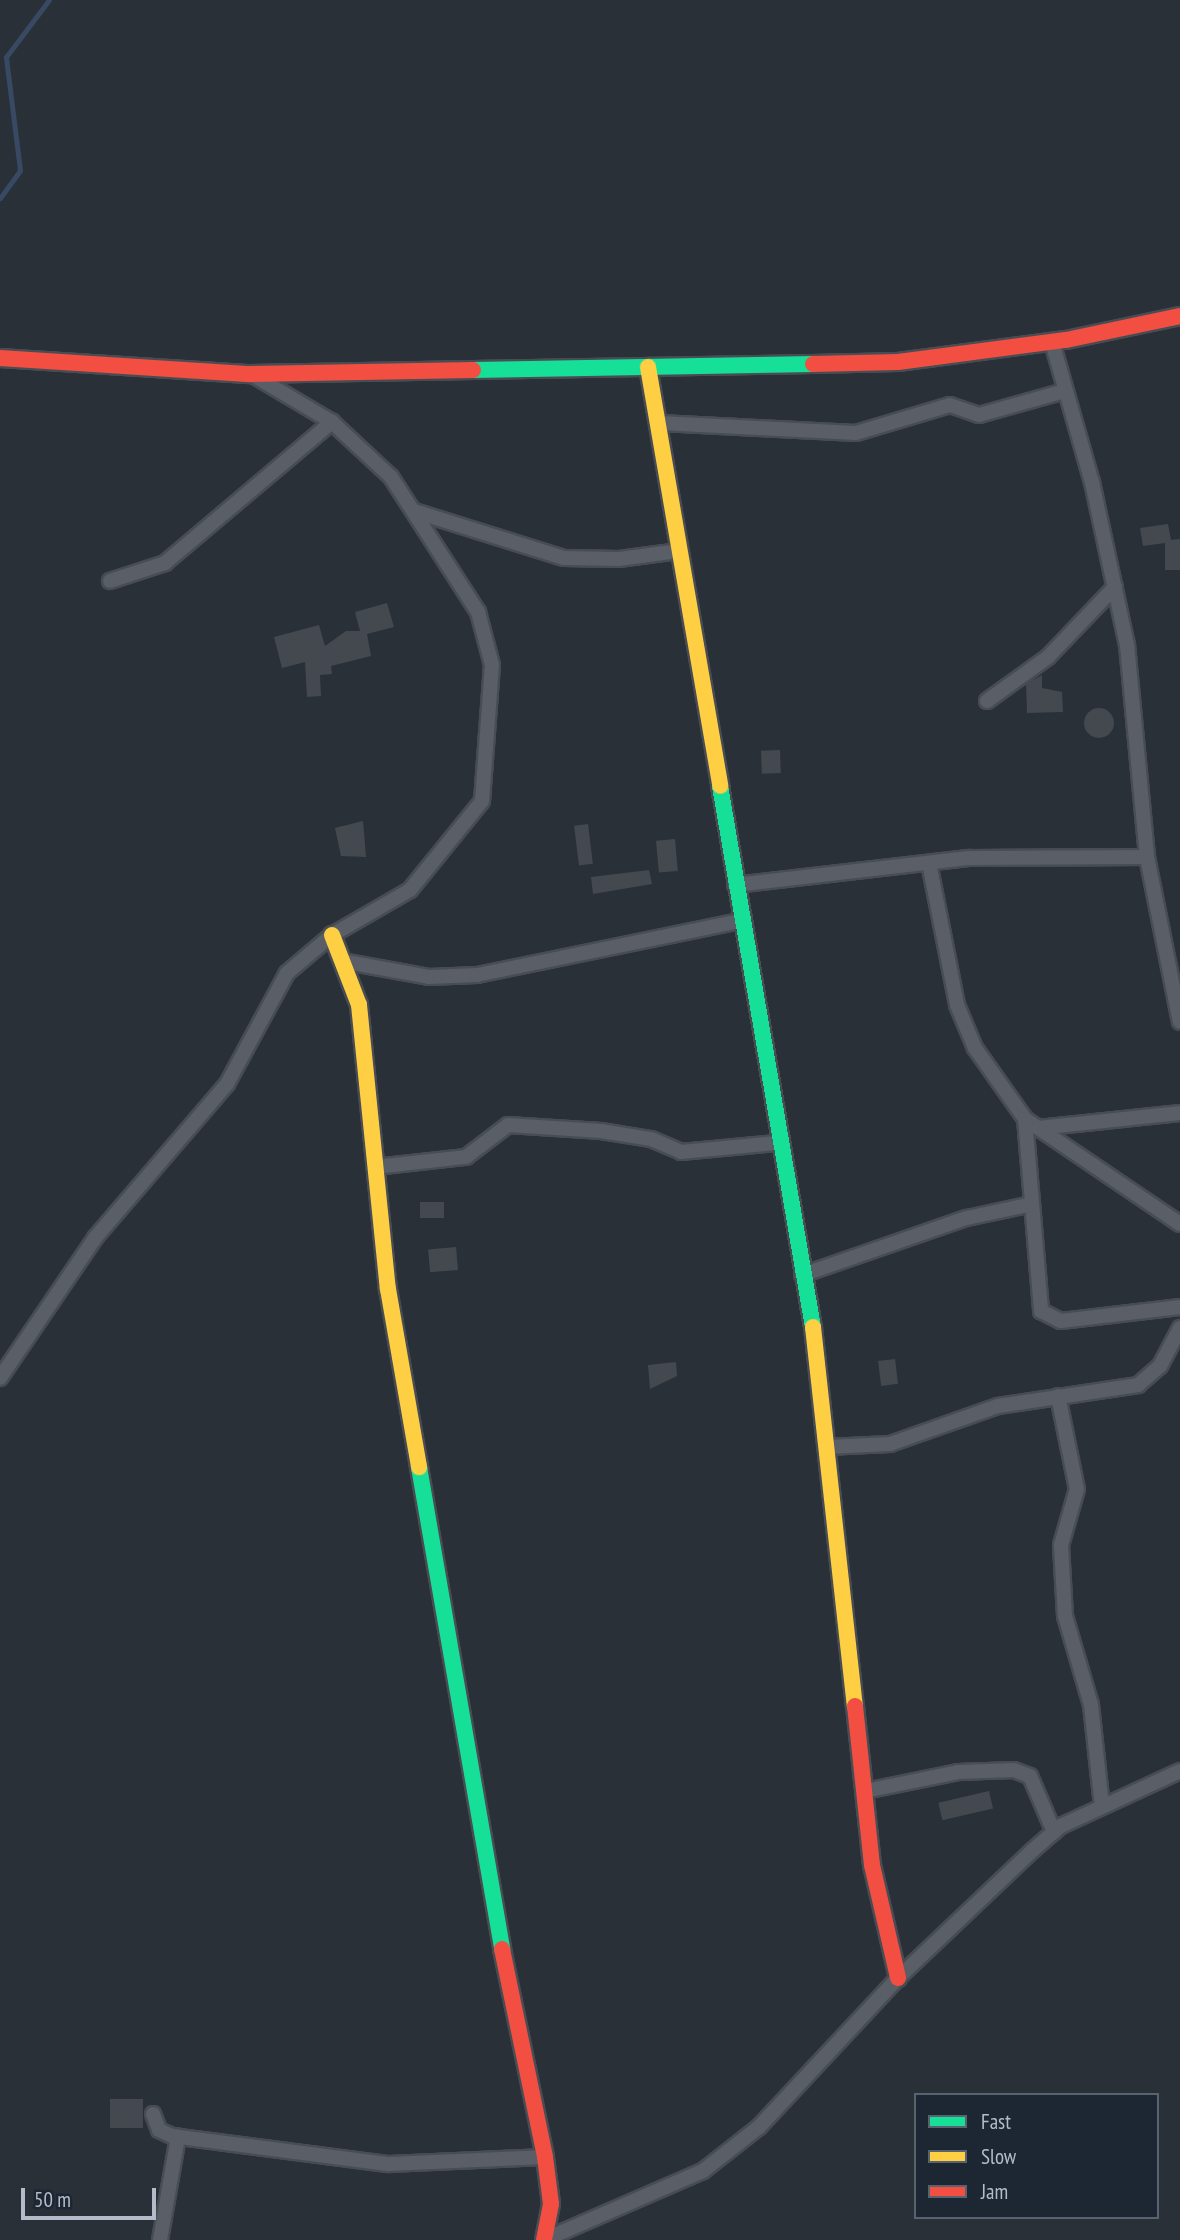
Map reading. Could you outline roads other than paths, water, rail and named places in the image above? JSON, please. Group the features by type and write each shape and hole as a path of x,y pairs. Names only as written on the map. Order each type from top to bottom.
{"street":[{"path":"0,358 250,374 898,362 1052,342 1180,316"},
{"path":"1052,342 1115,587 1127,645 1147,857 1178,992 1180,1022"},
{"path":"648,367 660,423 777,1143 802,1275 827,1447 882,1927 898,1978"},
{"path":"0,1378 95,1238 228,1084 287,973 332,935 410,890 482,801 492,665 478,612 391,477 332,422 250,374"},
{"path":"660,423 856,433 950,405 979,415 1065,391"},
{"path":"110,580 165,563 332,422"},
{"path":"414,511 564,558 679,551"},
{"path":"987,701 1048,657 1115,587"},
{"path":"735,885 929,863 1147,857"},
{"path":"929,863 957,1005 975,1048 1025,1119 1180,1224"},
{"path":"347,962 429,977 477,975 741,921"},
{"path":"332,935 347,962 369,1068 375,1167 434,1562 484,1815 524,2077 545,2157 551,2204 544,2240 560,2237 703,2171 759,2127 898,1978 1054,1832 1102,1806 1180,1771"},
{"path":"1038,1128 1180,1113"},
{"path":"1025,1119 1036,1297 1048,1318 1180,1307"},
{"path":"375,1167 466,1157 508,1125 601,1131 651,1139 681,1152 777,1143"},
{"path":"802,1275 967,1218 1032,1204"},
{"path":"827,1447 890,1444 998,1406 1145,1381 1180,1328"},
{"path":"1058,1396 1077,1489 1061,1545 1065,1616 1091,1704 1102,1806"},
{"path":"865,1791 958,1772 1014,1770 1030,1776 1054,1832"},
{"path":"153,2114 159,2130 178,2137 388,2164 545,2157"},
{"path":"160,2240 178,2137"}],"waterway":[{"path":"0,198 20,170 6,57 49,0"}]}
